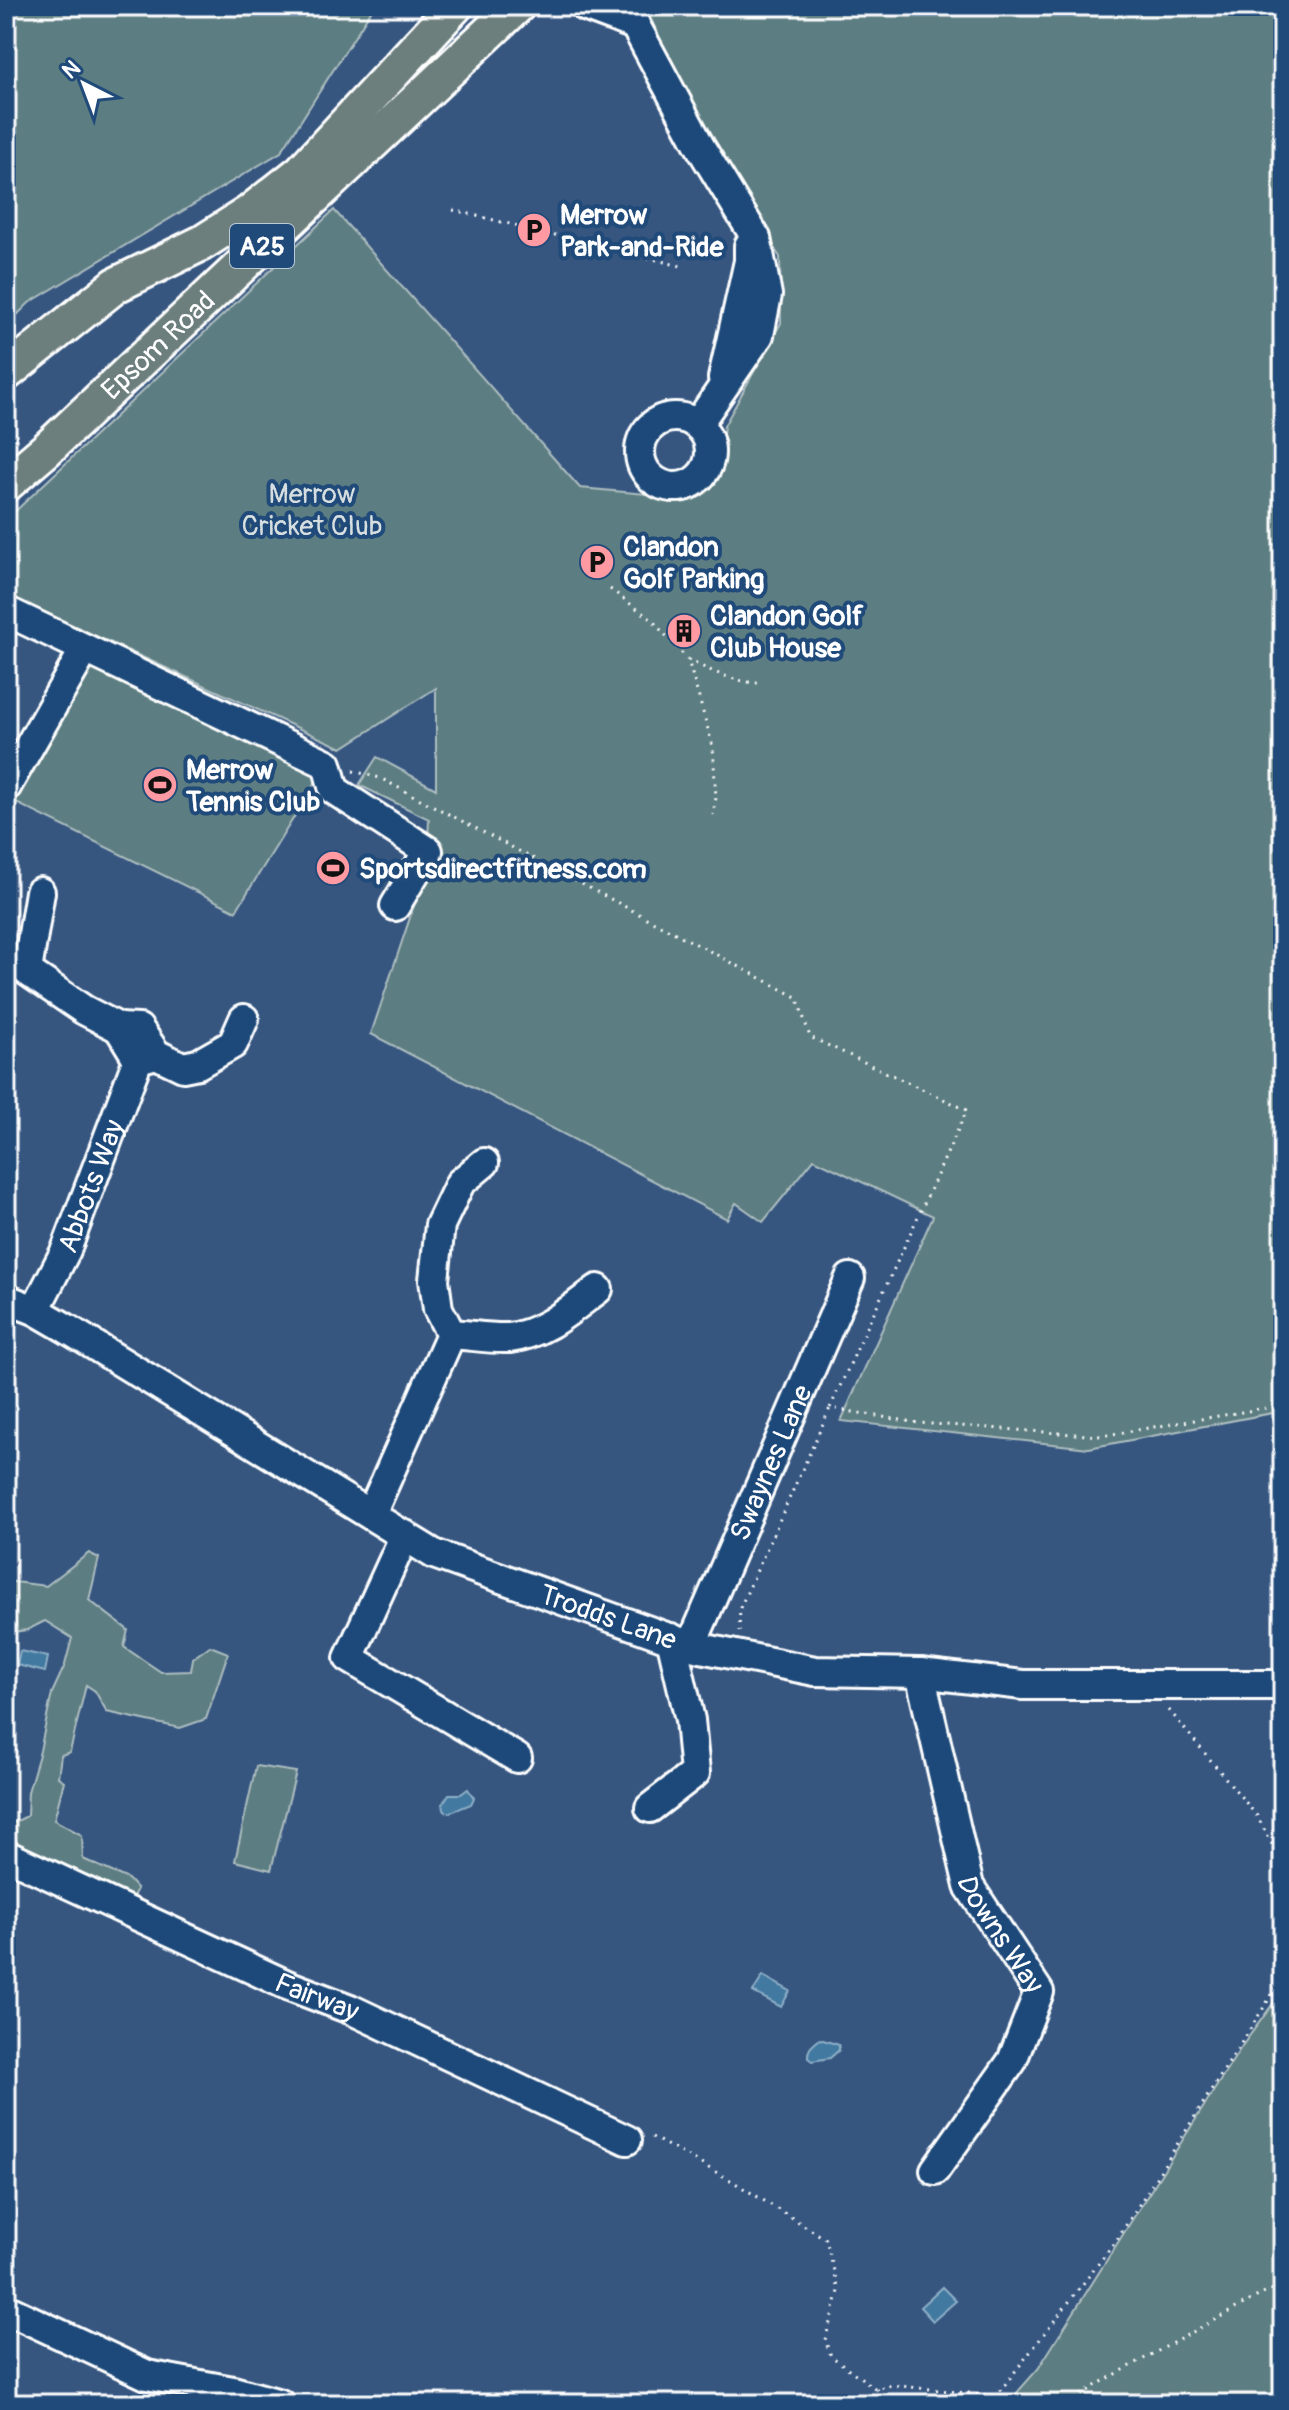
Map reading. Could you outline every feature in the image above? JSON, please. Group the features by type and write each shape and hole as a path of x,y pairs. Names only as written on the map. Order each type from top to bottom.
{"main road":[{"name":"Epsom Road","path":"6,373 116,285 202,243 249,213 301,172 455,6"},
{"name":"Epsom Road","path":"6,484 47,449 517,6"}],"street":[{"path":"584,6 632,15 701,148 756,238 767,295 759,335 697,425"},
{"path":"6,611 331,777 428,851 395,906"},
{"path":"6,787 85,649"},
{"path":"40,892 27,971 84,1010 119,1028 147,1057 183,1067 198,1064 233,1044 244,1019"},
{"name":"Abbots Way","path":"35,1310 66,1250 147,1057"},
{"path":"451,1334 438,1309 434,1280 440,1225 460,1183 484,1163"},
{"name":"Swaynes Lane","path":"681,1642 850,1278"},
{"path":"451,1334 508,1338 536,1332 598,1289"},
{"name":"Trodds Lane","path":"6,1299 35,1310 434,1554 681,1642 815,1671 920,1673 1023,1685 1283,1685"},
{"path":"371,1514 451,1334"},
{"path":"405,1535 349,1658 517,1758"},
{"path":"650,1808 695,1773 681,1642"},
{"name":"Downs Way","path":"920,1673 969,1886 1039,1992 1012,2061 935,2170"},
{"name":"Fairway","path":"6,1855 287,1985 350,2009 627,2140"},
{"path":"6,2309 147,2375 233,2391 280,2404"}],"path":[{"path":"453,210 685,267"},
{"path":"610,589 651,619 688,660 714,672 759,683"},
{"path":"688,660 713,747 716,798 713,815"},
{"path":"331,777 380,778 797,997 810,1037 967,1110 740,1608 737,1655"},
{"path":"830,1408 918,1423 1101,1436 1283,1405"},
{"path":"1168,1686 1168,1708 1257,1816 1283,1865"},
{"path":"990,2404 1116,2241 1283,1977"},
{"path":"627,2140 640,2131 732,2181 826,2239 839,2291 825,2340 831,2356 876,2389 888,2404"},
{"path":"1068,2404 1098,2384 1246,2302 1283,2286"},
{"path":"876,2389 892,2385 995,2396"}],"green space":[{"path":"6,6 374,6 281,152 29,303 6,326"},
{"name":"Merrow Cricket Club","path":"645,6 1283,6 1283,1411 1089,1448 841,1421 933,1216 814,1159 763,1222 736,1203 727,1219 371,1034 435,843 428,839 429,819 359,785 377,757 436,789 436,688 342,748 6,595 6,520 334,210 580,488 691,498 718,469 724,426 781,323 780,257 714,157"},
{"name":"Merrow Tennis Club","path":"68,645 322,772 236,911 6,798 6,761"},
{"path":"89,1553 99,1558 89,1600 128,1630 124,1647 161,1672 191,1671 193,1658 210,1646 228,1653 206,1719 180,1728 107,1712 95,1691 86,1685 70,1752 61,1755 58,1777 64,1781 54,1820 82,1835 83,1859 128,1879 137,1889 130,1902 6,1848 6,1824 27,1816 28,1792 52,1693 65,1665 72,1638 45,1621 27,1630 6,1633 6,1581 46,1586"},
{"path":"256,1766 296,1772 271,1870 235,1861"},
{"path":"1283,1990 1283,2404 1007,2404 1038,2369 1242,2046"}],"water":[{"path":"20,1651 48,1657 45,1672 17,1665"},
{"path":"468,1789 474,1798 471,1804 449,1813 444,1810 443,1803 449,1794 461,1794"},
{"path":"763,1976 790,1991 781,2007 753,1992"},
{"path":"820,2039 839,2045 839,2050 830,2058 812,2061 808,2058 808,2052"},
{"path":"942,2287 956,2301 933,2321 920,2307"}],"place":[{"name":"Merrow Park-and-Ride","path":"534,230"},
{"name":"Clandon Golf Parking","path":"597,562"},
{"name":"Clandon Golf Club House","path":"684,631"},
{"name":"Merrow Tennis Club","path":"160,785"},
{"name":"Sportsdirectfitness.com","path":"333,868"}]}
